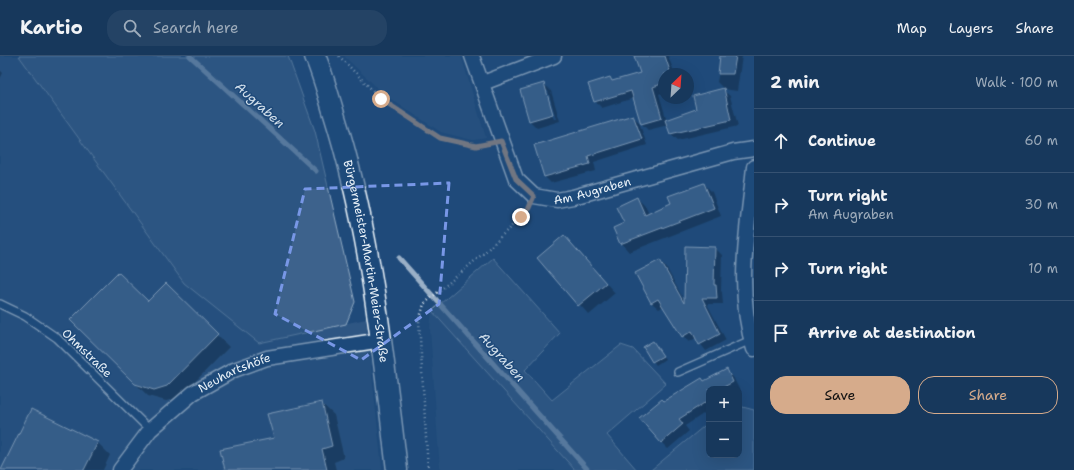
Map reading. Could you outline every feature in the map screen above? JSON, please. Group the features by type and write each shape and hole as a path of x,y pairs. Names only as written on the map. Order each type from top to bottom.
{"street":[{"name":"Bürgermeister-Martin-Meier-Straße","path":"315,56 346,154 364,233 382,340 397,470"},
{"path":"472,56 483,83 501,141 516,179 534,196"},
{"path":"483,83 554,56"},
{"name":"Am Augraben","path":"534,196 557,200 573,197 733,152 754,149"},
{"path":"753,344 743,284 752,207 754,168"},
{"name":"Neuhartshöfe","path":"120,470 150,430 193,393 234,370 267,358 382,340"}],"lane":[{"name":"Ohmstraße","path":"0,304 25,316 57,338 150,430"},
{"path":"678,372 753,344"}],"path":[{"path":"339,56 381,99 440,138 476,146 501,141"},
{"path":"428,470 419,322 424,304 484,252 521,217 528,210 534,196"}],"highlighted area":[{"path":"449,183 439,304 361,360 275,314 305,189"}],"shaded area":[{"path":"0,56 19,56 184,283 259,343 366,319 382,470 0,470"},
{"path":"19,56 288,56 315,131 355,302 346,324 259,343 184,283"},
{"path":"344,56 461,56 486,138 473,140 441,132 385,95"},
{"path":"493,258 560,333 525,370 552,400 621,345 633,349 666,384 607,435 637,470 575,470 432,311"},
{"path":"432,311 575,470 440,470 430,328"},
{"path":"742,407 754,410 754,470 651,470 706,424 706,458 742,458"}],"building":[{"path":"634,56 665,56 669,68 658,68 658,85 653,87 662,118 641,124 631,91 594,102 588,84 610,77 612,81 640,73"},
{"path":"720,56 736,56 733,74 718,74"},
{"path":"544,83 553,114 529,121 520,90"},
{"path":"724,88 731,120 670,134 665,120 696,109 694,96"},
{"path":"633,115 642,139 588,156 590,164 544,177 534,145"},
{"path":"704,183 714,208 620,244 613,228 624,223 616,207 637,197 645,215 671,203 668,196"},
{"path":"564,235 606,283 578,306 537,258"},
{"path":"685,246 715,247 714,285 716,285 717,298 702,298 720,334 699,345 692,331 682,337 658,299 651,303 635,273 660,260 684,303"},
{"path":"118,272 148,301 166,283 218,334 167,386 154,390 135,384 70,320"},
{"path":"653,341 663,356 652,362 643,347"},
{"path":"727,369 733,382 726,386 706,386 706,402 679,419 683,424 661,443 639,418 662,399 664,401 702,378 704,381"},
{"path":"322,402 332,446 322,449 327,470 225,470 220,449 274,438 267,414"},
{"path":"31,409 98,442 84,470 1,470"}],"waterway":[{"name":"Augraben","path":"190,56 316,171"},
{"name":"Augraben","path":"399,258 588,470"}],"route":[{"path":"381,99 440,138 476,146 501,141 516,179 523,188 534,196 528,210 521,217"}]}
